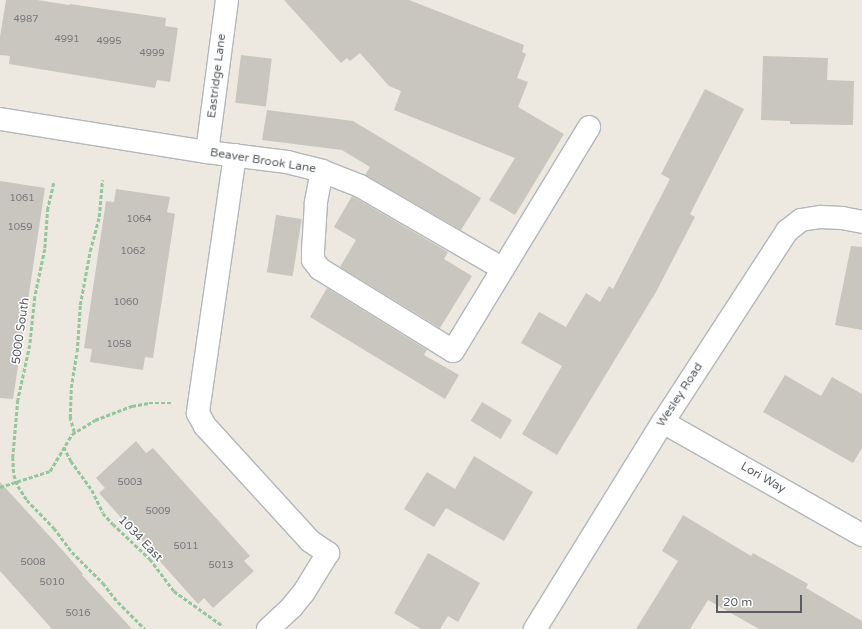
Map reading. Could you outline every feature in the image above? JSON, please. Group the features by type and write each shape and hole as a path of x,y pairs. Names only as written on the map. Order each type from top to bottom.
{"street":[{"name":"Eastridge Lane","path":"207,152 226,0"},
{"name":"Beaver Brook Lane","path":"0,119 207,152 287,162 322,171 360,186 503,269"},
{"path":"322,171 316,203 313,251 314,260 320,269 452,351 589,127"},
{"path":"235,155 198,413 205,426 310,541 328,553 296,602 268,629"},
{"name":"Wesley Road","path":"535,629 663,422 787,231 801,220 821,217 842,218 862,222"},
{"name":"Lori Way","path":"663,422 862,535"}],"path":[{"path":"74,432 70,418 71,388 77,352 81,294 99,217 102,180"},
{"name":"5000 South","path":"16,483 12,457 18,400 30,345 35,297 45,248 48,208 54,183"},
{"path":"0,488 50,471 74,432 95,420 121,408 149,403 180,403"},
{"name":"1034 East","path":"64,447 71,461 92,490 103,513 150,559 174,591 223,626"},
{"path":"16,483 27,500 54,528 72,552 145,629"}],"building":[{"path":"6,0 37,0 166,18 165,26 178,28 170,82 157,80 155,88 9,64 10,56 0,55 0,37"},
{"path":"284,0 409,0 524,45 522,52 526,54 517,78 528,82 518,107 564,134 515,215 489,200 515,158 394,110 401,91 389,86 360,53 350,61 347,58 341,63"},
{"path":"241,55 272,59 266,106 235,103"},
{"path":"763,56 828,58 827,80 854,81 853,125 790,124 790,121 761,120"},
{"path":"705,89 744,109 690,214 695,217 656,292 557,455 522,434 562,366 521,343 539,312 566,327 586,293 600,302 609,286 613,289 670,179 661,174"},
{"path":"267,110 353,121 481,198 461,230 365,175 370,167 342,150 262,140"},
{"path":"0,181 45,188 13,399 0,398"},
{"path":"116,189 170,197 167,212 175,214 153,358 145,357 143,370 90,362 92,349 84,348 106,201 114,202"},
{"path":"352,196 448,252 444,259 472,276 440,328 340,267 356,240 334,227"},
{"path":"276,215 302,219 293,276 267,272"},
{"path":"851,246 862,247 862,330 835,325"},
{"path":"327,288 427,350 424,355 459,375 445,399 310,317"},
{"path":"785,375 821,396 832,377 862,394 862,448 853,463 763,412"},
{"path":"482,402 512,420 501,439 471,421"},
{"path":"136,441 146,453 153,448 250,556 244,561 254,571 213,608 204,598 198,604 99,493 105,488 96,478"},
{"path":"474,456 533,492 504,541 446,508 434,527 404,509 427,472 455,489"},
{"path":"0,482 132,629 52,629 0,571"},
{"path":"683,515 751,556 753,553 808,584 806,588 862,621 862,629 759,629 708,600 690,629 636,629 678,561 662,551"},
{"path":"428,553 480,583 458,622 448,616 440,629 421,629 394,613"}]}
